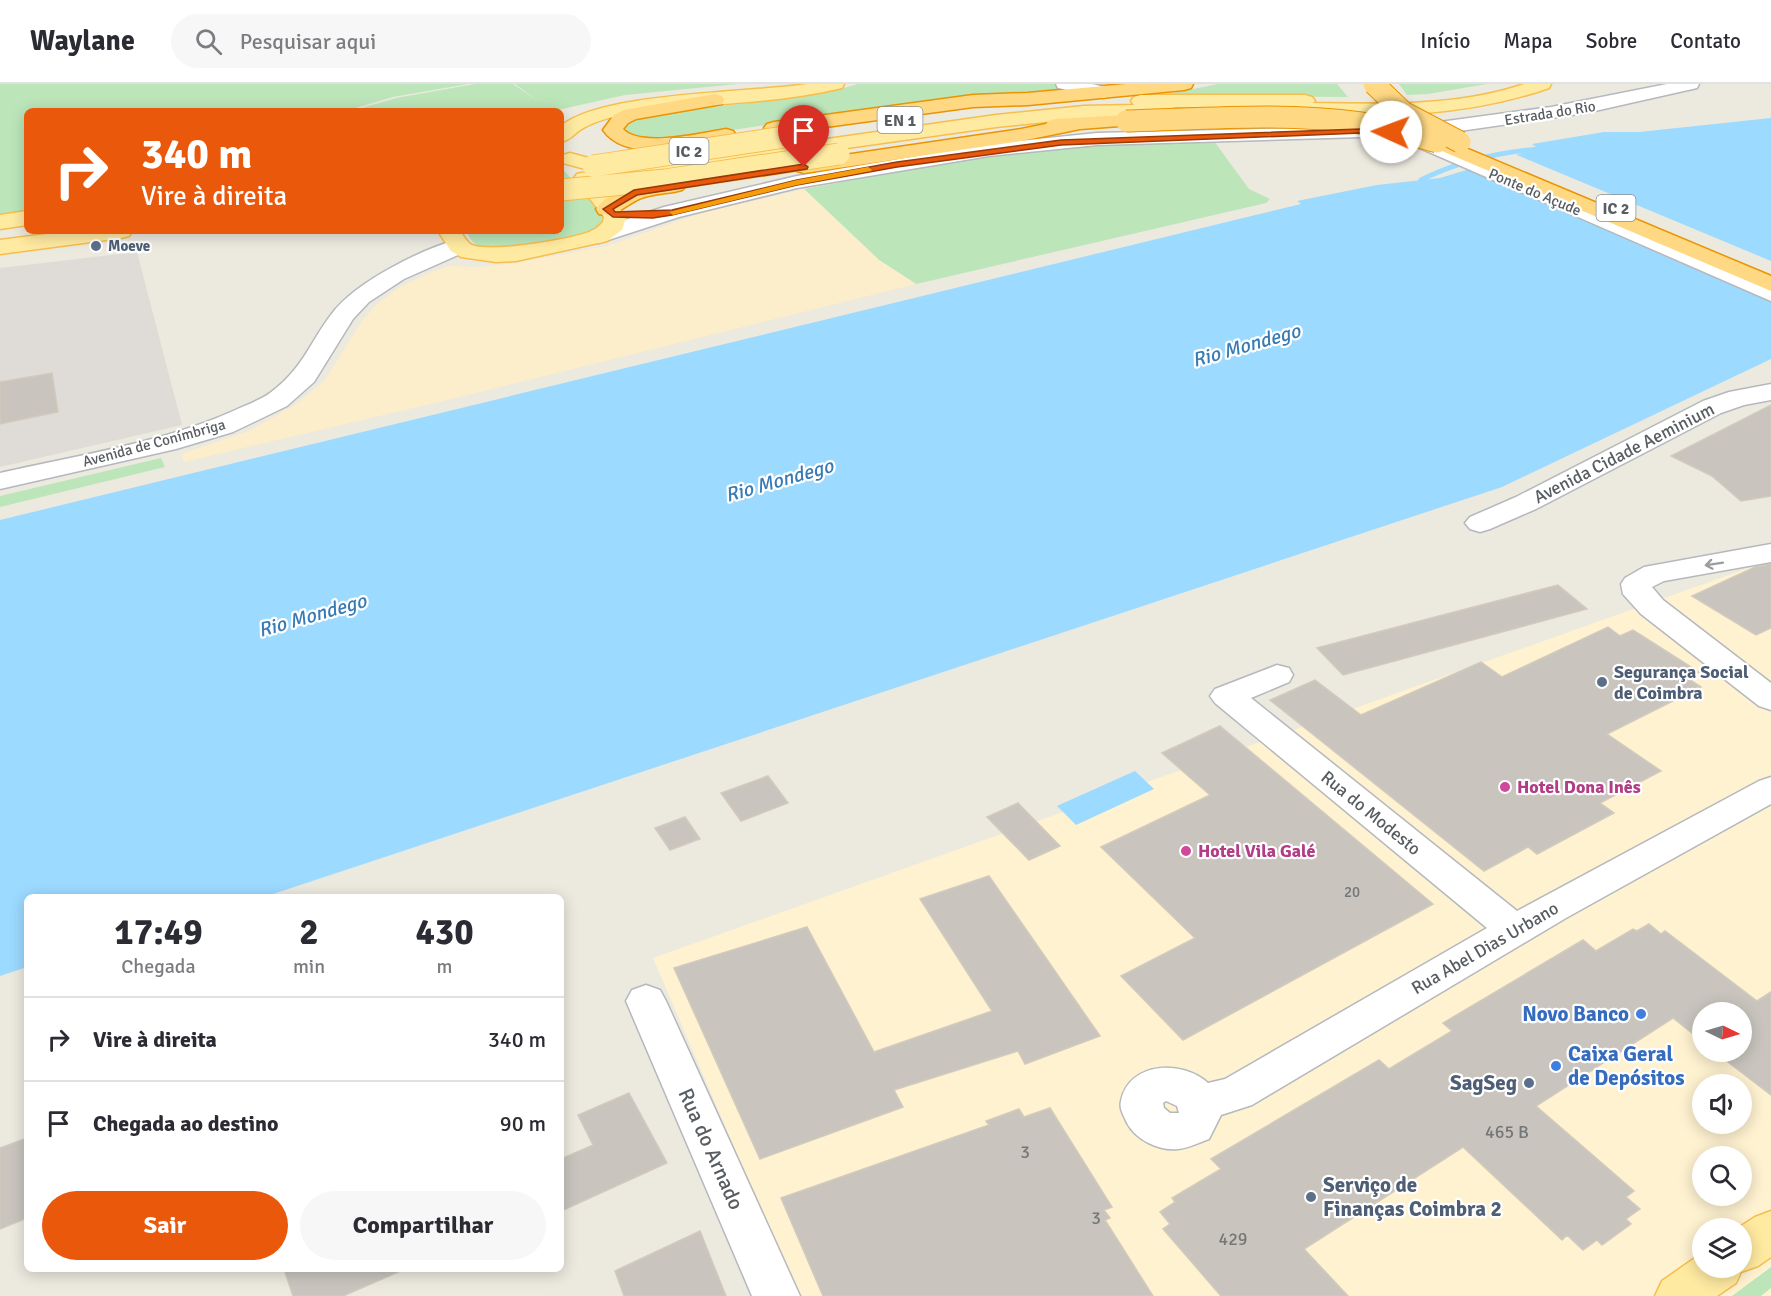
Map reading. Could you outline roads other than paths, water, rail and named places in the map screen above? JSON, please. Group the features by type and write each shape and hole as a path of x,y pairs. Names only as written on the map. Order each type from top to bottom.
{"highway":[{"path":"715,100 631,114 621,119 613,130 615,135 624,140 661,144 973,101 1028,99 1184,84"},
{"name":"IC 2","path":"1354,84 1362,95 1384,114 1434,145 1771,284"},
{"name":"IC 2","path":"1374,84 1403,112 1447,136 1771,274"},
{"path":"982,109 1028,99"},
{"path":"1021,126 1079,114 1123,117 1321,120 1361,123 1434,145"},
{"path":"605,205 634,193 654,189 1021,135 1079,114"}],"main road":[{"path":"564,114 587,107 629,100 782,84"},
{"path":"564,133 573,125 605,113 651,106 777,94 835,84"},
{"path":"564,160 600,167 626,168 1079,114 1164,101 1378,102 1452,96 1509,84"},
{"path":"1021,126 1221,109 1421,108 1498,99 1542,84"},
{"path":"982,109 1042,104 1079,114"},
{"name":"EN 1","path":"817,132 982,109"},
{"path":"605,205 622,174 996,120 1084,112 1123,117"},
{"name":"EN 1","path":"839,154 1021,126"},
{"name":"IC 2","path":"564,160 817,132"},
{"name":"IC 2","path":"564,190 665,180 839,154"},
{"path":"462,244 516,254 599,236 614,225 605,205 564,160"},
{"path":"0,222 24,218"},
{"path":"0,230 24,226"},
{"path":"0,239 40,234"},
{"path":"0,247 98,234"},
{"path":"1752,1245 1771,1231"},
{"path":"1679,1296 1705,1278"}],"street":[{"path":"1065,84 1103,92"},
{"name":"Estrada do Rio","path":"605,205 653,215 797,182 917,160 1041,144 1097,139 1361,131 1402,133 1576,109 1632,99 1690,84"},
{"name":"Ponte do Açude","path":"1402,133 1771,294"},
{"name":"Estrada do Rio","path":"599,236 672,212"},
{"name":"Avenida de Conímbriga","path":"0,481 166,443 224,426 278,400 304,377 343,315 361,297 396,274 462,244"},
{"name":"Avenida Cidade Aeminium","path":"1480,523 1526,503 1712,407 1738,398 1771,392"},
{"path":"1771,553 1655,573 1636,584 1638,594 1652,607 1771,699"},
{"name":"Rua do Modesto","path":"1277,675 1227,696 1515,930"},
{"name":"Rua Abel Dias Urbano","path":"1200,1104 1237,1094 1515,930 1771,789"},
{"name":"Rua do Arnado","path":"645,1001 776,1296"}],"water":[{"name":"Rio Mondego","path":"1771,118 1771,359 1502,487 273,894 24,894 24,968 0,976 0,520 1301,204 1297,201 1377,185 1440,178 1526,152 1536,147 1532,144 1604,132 1639,132"},
{"path":"1135,771 1154,789 1076,825 1057,806"}],"waterway":[{"path":"1430,185 1421,180 1479,159 1540,149"}],"place":[{"name":"Moeve","path":"96,246"},
{"name":"Segurança Social de Coimbra","path":"1602,682"},
{"name":"Hotel Dona Inês","path":"1505,787"},
{"name":"Hotel Vila Galé","path":"1186,851"},
{"name":"Novo Banco","path":"1641,1014"},
{"name":"Caixa Geral de Depósitos","path":"1556,1066"},
{"name":"SagSeg","path":"1529,1083"},
{"name":"Serviço de Finanças Coimbra 2","path":"1311,1197"}]}
